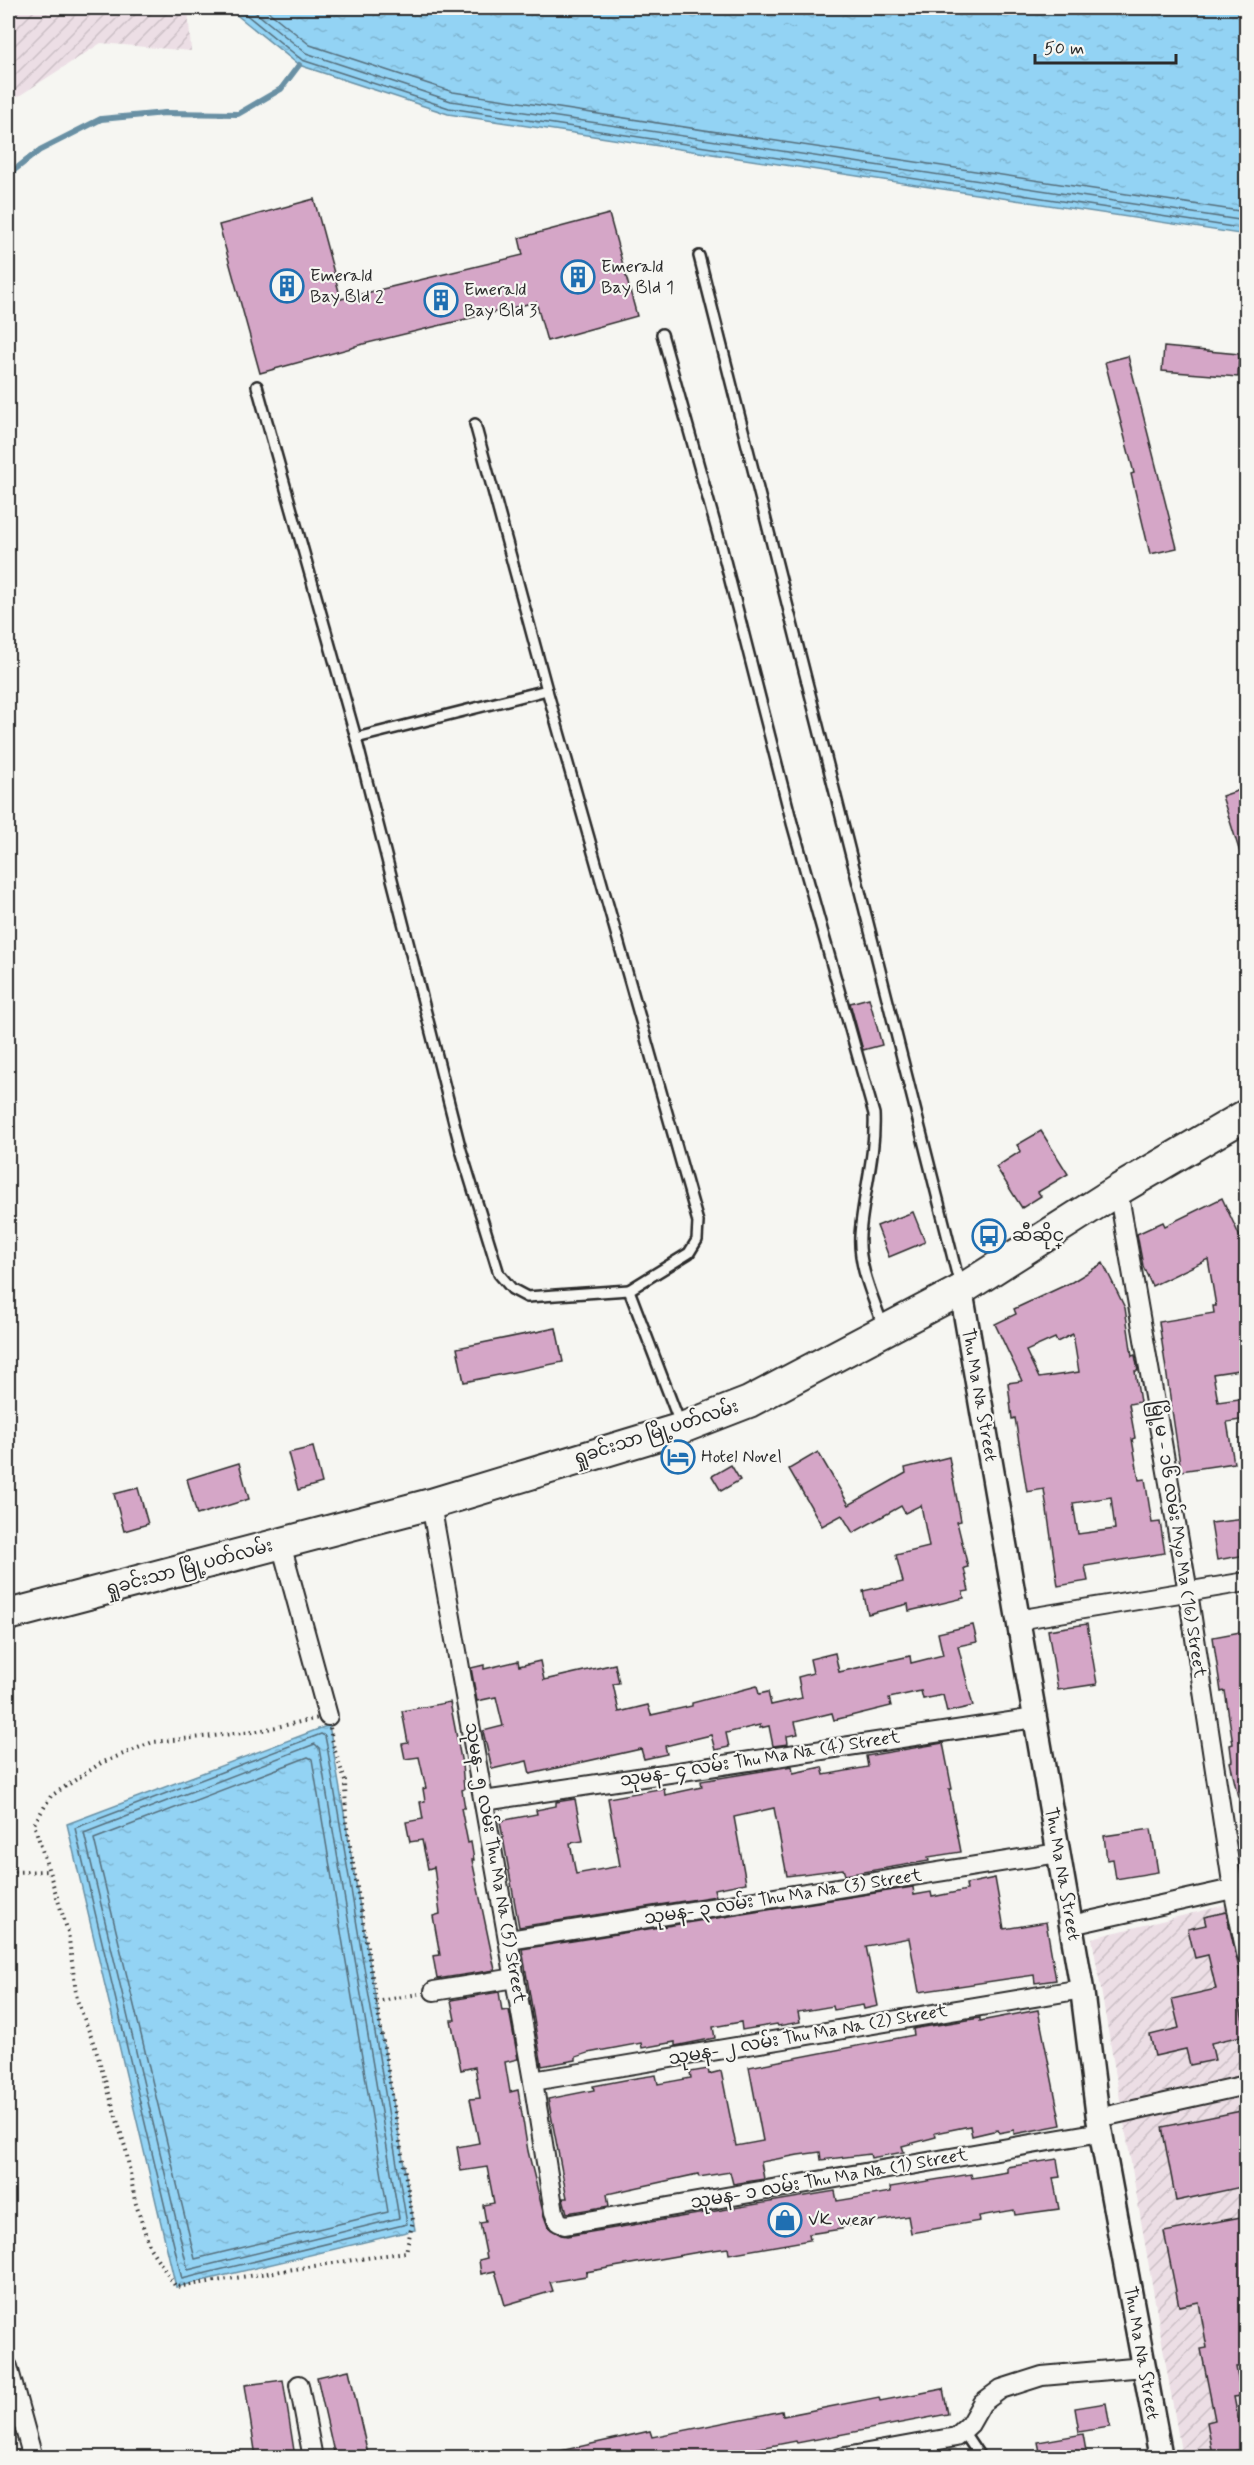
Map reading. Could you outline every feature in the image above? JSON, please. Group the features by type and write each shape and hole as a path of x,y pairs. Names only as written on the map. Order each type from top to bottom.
{"main road":[{"name":"ရှုခင်းသာ မြို့ပတ်လမ်း","path":"8,1615 431,1504 682,1428 749,1402 961,1290 1118,1190 1246,1115"}],"street":[{"name":"မြို့မ - ၁၆ လမ်း Myo Ma (16) Street","path":"1118,1190 1240,1887 1246,1953"},
{"name":"Thu Ma Na Street","path":"961,1290 1082,1989 1099,2125 1161,2457"},
{"name":"သုမန- ၅ လမ်း Thu Ma Na (5) Street","path":"431,1504 509,1940 554,2212 558,2222"},
{"path":"281,1544 328,1716"},
{"path":"1017,1620 1246,1582"},
{"name":"သုမန- ၄ လမ်း Thu Ma Na (4) Street","path":"484,1801 1035,1718"},
{"name":"သုမန- ၃ လမ်း Thu Ma Na (3) Street","path":"509,1940 1058,1853"},
{"path":"1071,1924 1240,1887"},
{"path":"434,1991 515,1978"},
{"name":"သုမန- ၂ လမ်း Thu Ma Na (2) Street","path":"533,2081 1082,1989"},
{"name":"သုမန- ၁ လမ်း Thu Ma Na (1) Street","path":"558,2222 565,2225 1099,2125 1246,2085"},
{"path":"8,2367 10,2386 33,2457"},
{"path":"840,2457 956,2437 970,2424 982,2403 1000,2389 1042,2376 1144,2367"},
{"path":"299,2385 313,2457"}],"lane":[{"path":"699,256 961,1290"},
{"path":"662,334 721,545 792,823 874,1114 875,1133 860,1237 865,1273 885,1331"},
{"path":"257,386 356,738 461,1150 499,1274 512,1289 527,1297 629,1290 689,1253 697,1240 698,1222 547,690 475,424"},
{"path":"356,738 547,690"},
{"path":"629,1290 682,1428"},
{"path":"963,2430 981,2457"}],"path":[{"path":"328,1716 333,1745 345,1781 346,1822 413,2220 406,2252 176,2287 150,2248 135,2201 126,2150 77,2000 68,1932 50,1871 34,1824 51,1796 101,1763 153,1742 253,1732 328,1716"},
{"path":"8,1872 50,1871"},
{"path":"376,2002 434,1991"}],"shaded area":[{"path":"8,8 188,8 191,51 101,43 8,103"},
{"path":"1246,1900 1246,2457 1182,2457 1092,1938"}],"water":[{"path":"228,8 1246,8 1246,235 448,114 299,65"},
{"path":"329,1725 415,2230 176,2287 67,1824"}],"building":[{"path":"314,199 341,299 523,255 519,238 609,214 637,316 547,341 536,302 355,346 260,373 219,225"},
{"path":"1164,347 1239,354 1238,377 1162,371"},
{"path":"1128,356 1177,548 1150,554 1131,474 1134,473 1105,362"},
{"path":"1240,790 1246,812 1246,862 1243,862 1222,796"},
{"path":"869,998 882,1045 863,1050 850,1003"},
{"path":"1041,1131 1068,1174 1038,1192 1041,1196 1022,1208 996,1167 1021,1151 1017,1145"},
{"path":"1222,1198 1246,1250 1246,1369 1213,1374 1218,1402 1246,1398 1246,1419 1227,1422 1234,1463 1181,1471 1159,1322 1214,1313 1213,1306 1216,1306 1208,1259 1152,1286 1143,1266 1137,1234 1163,1222 1165,1226"},
{"path":"913,1212 925,1242 889,1257 877,1226"},
{"path":"1103,1263 1125,1308 1132,1356 1135,1355 1138,1371 1135,1371 1140,1402 1129,1404 1135,1438 1132,1439 1139,1480 1145,1479 1152,1523 1160,1522 1165,1553 1085,1566 1088,1581 1058,1586 1044,1489 1027,1492 1015,1418 1012,1419 1008,1383 1022,1381 995,1324 1016,1314 1014,1309 1072,1282","holes":["1073,1334 1079,1372 1039,1378 1026,1351 1055,1338 1057,1342","1111,1497 1115,1529 1078,1534 1073,1503"]},
{"path":"556,1328 563,1362 464,1382 457,1348"},
{"path":"313,1447 322,1483 298,1490 288,1453"},
{"path":"818,1452 849,1505 906,1473 905,1468 949,1457 961,1521 957,1522 968,1567 964,1568 969,1591 963,1592 964,1598 909,1611 908,1604 868,1614 863,1591 903,1582 896,1555 929,1547 921,1505 905,1513 901,1506 853,1533 842,1515 822,1526 789,1469"},
{"path":"239,1463 249,1499 197,1515 187,1479"},
{"path":"731,1465 740,1480 721,1491 712,1476"},
{"path":"138,1488 148,1524 124,1531 114,1494"},
{"path":"1245,1519 1246,1555 1217,1560 1211,1523"},
{"path":"1087,1624 1097,1684 1058,1690 1048,1630"},
{"path":"973,1625 977,1642 958,1646 973,1706 947,1712 943,1695 923,1699 921,1691 889,1698 891,1706 834,1720 832,1713 795,1722 798,1734 787,1736 788,1744 773,1746 769,1726 760,1728 760,1725 726,1733 729,1747 715,1750 711,1735 665,1746 667,1754 644,1759 641,1749 530,1774 527,1761 492,1769 483,1731 503,1726 496,1697 477,1701 471,1668 484,1665 484,1669 518,1661 519,1666 540,1661 544,1680 615,1664 619,1683 613,1684 619,1712 648,1705 651,1715 692,1706 692,1703 757,1686 759,1694 768,1692 771,1705 802,1698 798,1677 813,1673 810,1659 835,1653 839,1672 910,1656 911,1663 943,1655 938,1633"},
{"path":"1246,1631 1246,1796 1238,1797 1230,1762 1232,1761 1230,1745 1233,1744 1225,1691 1221,1692 1213,1637"},
{"path":"450,1702 462,1764 465,1808 461,1808 468,1843 471,1842 474,1860 472,1860 495,1970 437,1979 433,1956 440,1955 433,1916 440,1914 434,1867 428,1869 422,1840 410,1842 406,1822 423,1819 420,1802 425,1801 423,1789 426,1788 419,1757 405,1759 402,1744 408,1743 402,1711"},
{"path":"943,1743 961,1852 928,1857 929,1861 845,1875 843,1869 787,1876 774,1808 734,1817 746,1883 714,1889 716,1896 519,1927 500,1821 537,1814 536,1810 556,1806 556,1802 575,1799 583,1841 570,1843 576,1874 620,1866 608,1798 664,1788 665,1795 702,1787 701,1781 792,1766 793,1773 822,1767 824,1775 868,1767 866,1756"},
{"path":"1151,1829 1158,1872 1116,1879 1113,1859 1107,1860 1104,1836"},
{"path":"995,1878 1004,1929 1046,1922 1056,1980 1035,1983 1034,1975 919,1992 909,1938 866,1946 878,2006 864,2009 863,2005 834,2010 833,2006 798,2012 800,2022 778,2026 777,2024 742,2030 741,2022 713,2027 715,2038 675,2046 675,2042 642,2048 641,2043 588,2053 576,2057 576,2060 542,2066 522,1949 913,1887 914,1895 931,1892 932,1897 967,1890 966,1884"},
{"path":"1226,1912 1246,1999 1239,2001 1246,2035 1211,2043 1215,2060 1190,2065 1186,2049 1155,2056 1150,2035 1179,2028 1172,1999 1216,1989 1208,1955 1195,1958 1188,1929 1206,1925 1204,1917"},
{"path":"499,1992 502,2011 509,2010 518,2059 505,2062 510,2092 518,2090 528,2151 544,2216 548,2227 561,2235 567,2236 835,2191 837,2201 891,2192 890,2187 971,2174 972,2178 1007,2172 1007,2167 1057,2159 1060,2177 1053,2178 1059,2209 1015,2215 1014,2210 979,2216 980,2221 911,2233 908,2216 841,2227 842,2229 809,2234 810,2240 729,2254 728,2248 699,2252 586,2272 586,2276 550,2282 553,2291 505,2305 495,2271 481,2274 479,2260 487,2258 480,2223 486,2222 483,2205 494,2203 487,2167 461,2171 457,2147 479,2143 470,2099 480,2098 475,2067 461,2070 451,2020 455,2020 451,2000"},
{"path":"1038,2010 1061,2125 1014,2134 1014,2130 999,2133 998,2130 972,2136 970,2126 935,2133 936,2137 902,2146 904,2152 871,2158 870,2154 821,2160 820,2152 798,2155 761,2162 764,2179 733,2184 730,2172 699,2177 698,2174 607,2194 609,2206 567,2213 563,2198 567,2198 548,2099 594,2090 593,2086 630,2079 656,2075 658,2084 691,2078 690,2072 708,2069 709,2074 721,2071 736,2146 763,2141 749,2067 914,2035 913,2029 918,2028 980,2018 980,2021"},
{"path":"1246,2110 1246,2186 1176,2201 1162,2127"},
{"path":"1246,2216 1246,2366 1236,2367 1241,2396 1234,2397 1244,2449 1213,2455 1207,2422 1215,2420 1201,2349 1207,2348 1199,2302 1179,2306 1164,2232"},
{"path":"349,2370 368,2454 335,2457 317,2377"},
{"path":"283,2380 295,2457 256,2457 245,2385"},
{"path":"943,2389 948,2414 797,2443 796,2441 719,2456 719,2453 694,2457 561,2457 560,2451 650,2431 652,2437 782,2411 783,2416 879,2397 880,2401"},
{"path":"1106,2403 1110,2427 1079,2432 1075,2408"},
{"path":"1083,2434 1087,2457 1041,2457 1038,2442"}],"waterway":[{"path":"8,175 40,150 101,119 165,113 238,114 281,89 299,65"}],"place":[{"name":"Emerald Bay Bld 1","path":"578,277"},
{"name":"Emerald Bay Bld 2","path":"287,286"},
{"name":"Emerald Bay Bld 3","path":"441,300"},
{"name":"ဆီဆိုင္","path":"989,1236"},
{"name":"Hotel Novel","path":"678,1457"},
{"name":"VK wear","path":"785,2220"}]}
